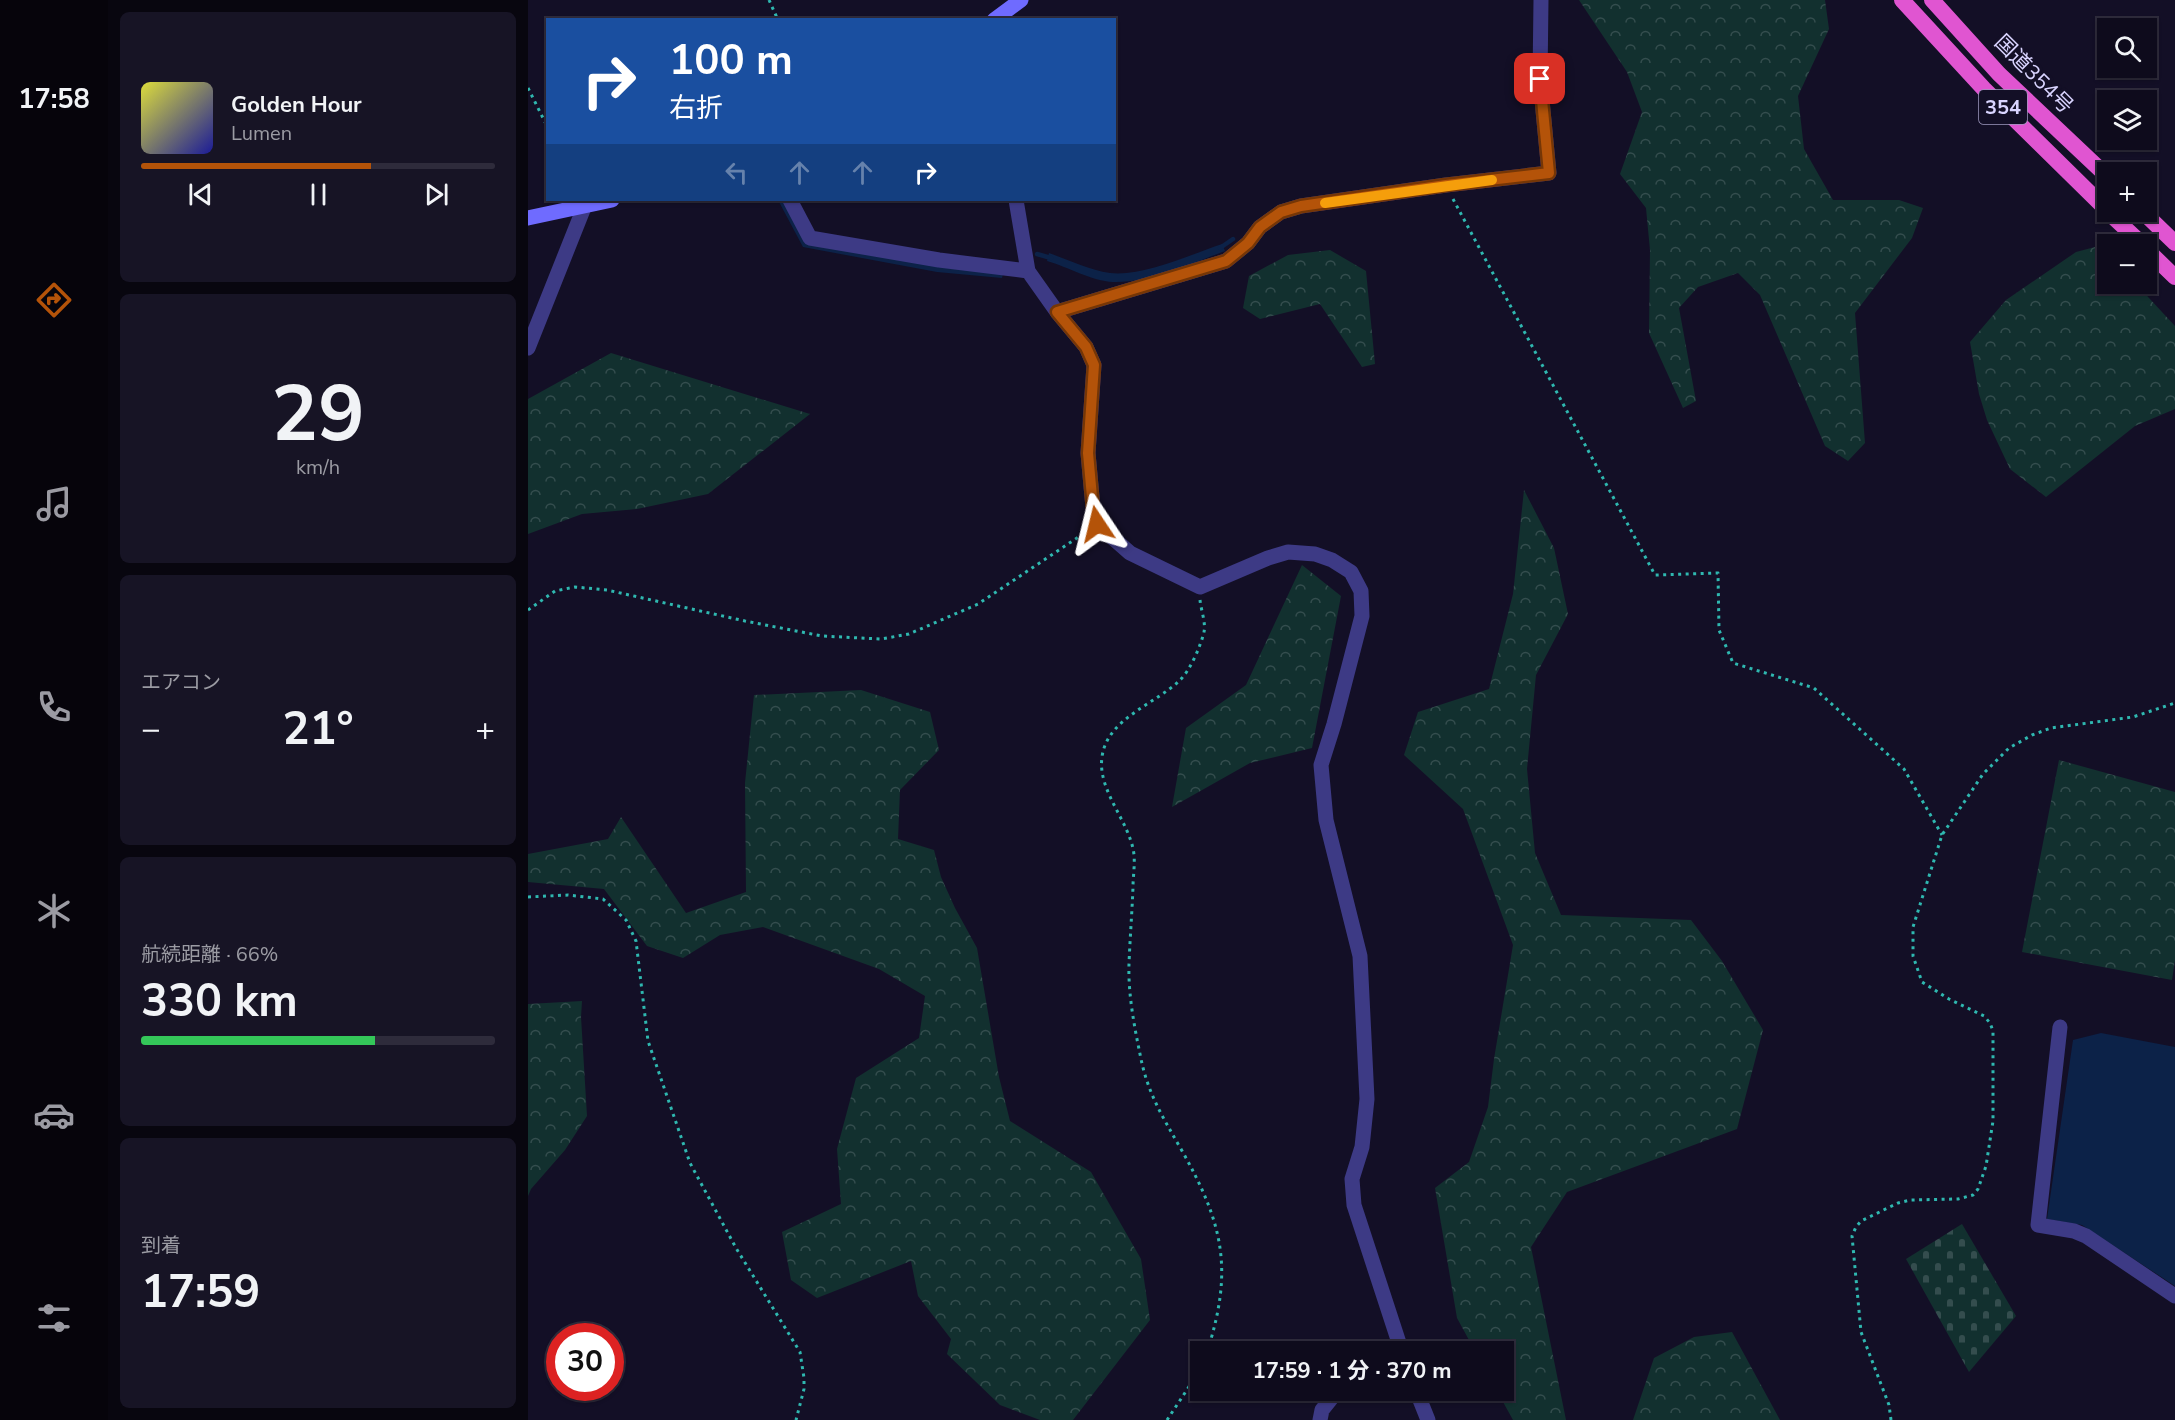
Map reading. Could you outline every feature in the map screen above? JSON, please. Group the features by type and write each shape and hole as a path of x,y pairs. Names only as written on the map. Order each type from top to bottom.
{"highway":[{"name":"354","path":"1902,0 1984,89 2097,200"},
{"name":"国道354号","path":"1932,0 1999,74 2097,167"},
{"name":"354","path":"2119,222 2132,234"},
{"path":"2153,222 2175,243"},
{"path":"2157,260 2175,277"}],"main road":[{"path":"997,18 1021,0"},
{"path":"528,218 607,201"}],"street":[{"path":"1057,312 1226,261 1248,243 1260,227 1281,212 1301,206 1549,173 1540,79 1541,0"},
{"path":"791,201 810,238 939,260 1028,271"},
{"path":"1016,201 1028,271 1057,312 1086,347 1094,365 1088,453 1093,508 1097,524 1130,553 1200,587 1268,558 1288,552 1315,555 1332,561 1351,572 1360,591 1362,616 1321,765 1326,820 1360,956 1366,1099 1362,1147 1352,1179 1354,1205 1397,1341"},
{"path":"528,348 585,205"},
{"path":"2060,1027 2038,1225 2074,1230 2086,1236 2175,1296"},
{"path":"1320,1420 1322,1410 1329,1401"},
{"path":"1420,1401 1428,1420"}],"path":[{"path":"769,0 777,18"},
{"path":"528,88 546,124"},
{"path":"1446,185 1654,575 1718,573 1719,630 1733,663 1814,688 1904,769 1942,835"},
{"path":"528,610 555,591 574,587 607,590 822,636 881,639 909,634 978,604 1097,524"},
{"path":"1200,587 1204,630 1191,666 1181,680 1123,720 1107,743 1101,758 1104,783 1112,802 1118,808 1134,854 1130,986 1142,1063 1160,1114 1207,1200 1222,1250 1219,1308 1210,1341"},
{"path":"1891,1420 1889,1405 1861,1332 1853,1232 1861,1221 1898,1203 1910,1200 1958,1199 1973,1195 1978,1189 1986,1166 1993,1121 1994,1053 1993,1031 1990,1023 1984,1016 1949,999 1922,982 1913,956 1913,927 1942,835 1983,774 2017,743 2051,728 2133,717 2175,703"},
{"path":"528,897 568,895 603,899 626,921 636,941 648,1041 690,1162 736,1248 800,1353 804,1389 796,1420"},
{"path":"1167,1420 1190,1385"}],"green space":[{"path":"1579,0 1825,0 1829,29 1798,96 1804,149 1833,200 1899,200 1923,208 1912,238 1855,313 1865,443 1848,461 1825,446 1760,295 1738,273 1698,287 1679,308 1696,401 1683,408 1649,333 1650,250 1646,208 1620,174 1642,112 1627,72"},
{"path":"2095,247 2097,249 2097,294 2145,294 2175,326 2175,409 2135,426 2046,497 2010,469 1987,420 1979,394 1970,342 2006,300 2076,252"},
{"path":"1330,250 1366,271 1375,364 1362,367 1320,304 1260,319 1243,308 1249,276 1288,255"},
{"path":"611,353 810,414 708,494 637,509 582,514 528,534 528,399"},
{"path":"1524,490 1554,548 1568,614 1536,675 1527,769 1535,853 1561,915 1691,920 1722,961 1763,1030 1737,1129 1567,1192 1531,1247 1566,1420 1513,1420 1503,1401 1514,1401 1514,1341 1470,1341 1457,1318 1435,1188 1469,1162 1488,1107 1513,945 1463,809 1404,755 1418,712 1489,689 1513,594"},
{"path":"1302,565 1341,596 1312,748 1250,763 1172,807 1186,728 1246,685"},
{"path":"861,690 930,712 939,750 900,790 898,839 934,850 941,877 977,948 999,1077 1010,1121 1091,1172 1141,1259 1150,1320 1073,1420 1040,1420 1000,1405 947,1354 951,1339 918,1296 911,1261 817,1298 791,1280 782,1232 841,1204 837,1149 856,1078 919,1038 925,996 879,969 763,927 720,935 683,958 647,946 604,889 528,882 528,854 608,839 621,817 686,913 746,892 745,783 754,695"},
{"path":"2059,760 2175,792 2175,960 2172,980 2022,952"},
{"path":"582,1001 587,1116 565,1150 531,1189 528,1196 528,1004"},
{"path":"1962,1224 2016,1316 1969,1372 1906,1259"},
{"path":"1732,1332 1780,1420 1633,1420 1654,1358 1694,1337"}],"water":[{"path":"779,201 787,201 808,241 1004,270 1002,278 937,272 803,247"},
{"path":"1222,244 1225,251 1170,272 1127,281 1113,282 1097,279 1047,261 1049,253 1094,270 1110,273 1137,272"},
{"path":"2101,1033 2175,1047 2175,1286 2082,1225 2047,1219 2073,1040"}],"waterway":[{"path":"1220,248 1233,239"},
{"path":"1037,254 1051,258"}],"slow traffic":[{"path":"1325,203 1492,180"}],"route":[{"path":"1097,524 1093,508 1088,453 1094,365 1086,347 1057,312 1226,261 1248,243 1260,227 1281,212 1301,206 1549,173 1540,79"}]}
